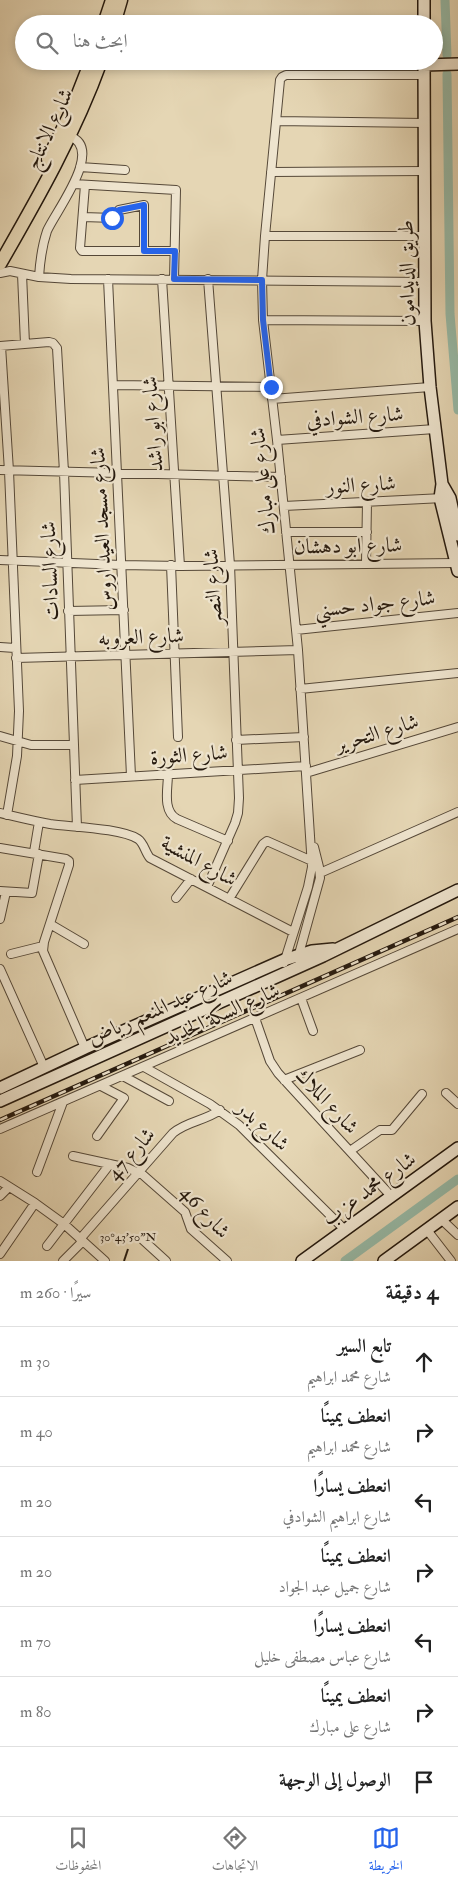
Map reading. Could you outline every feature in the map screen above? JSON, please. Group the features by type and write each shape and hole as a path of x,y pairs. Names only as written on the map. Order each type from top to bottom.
{"main road":[{"path":"107,15 112,0"},
{"path":"117,15 121,0"},
{"path":"424,0 424,15"},
{"path":"443,65 458,64"},
{"name":"شارع الانتاج","path":"0,246 35,186 71,112 88,70"},
{"name":"شارع الانتاج","path":"3,267 69,136 97,70"},
{"name":"طريق الديدامون","path":"424,70 425,282 430,386 442,484 457,567"},
{"name":"طريق الديدامون","path":"445,498 458,535"},
{"name":"شارع عبد المنعم رياض","path":"0,1101 300,967 458,890"},
{"name":"شارع عبد المنعم رياض","path":"0,1088 85,1048 284,960 299,954 323,949 335,949"},
{"path":"143,1023 148,1035"},
{"path":"19,1079 24,1090"},
{"name":"شارع محمد عزب","path":"302,1261 458,1148"},
{"path":"384,1261 458,1207"}],"street":[{"name":"شارع على مبارك","path":"310,828 298,650 263,320 262,280 265,236 280,80 286,75 372,70"},
{"path":"276,121 424,123"},
{"path":"39,277 42,249 48,230 74,184 80,167 81,146 77,140 69,136"},
{"path":"80,167 125,170"},
{"path":"271,172 425,171"},
{"path":"74,184 176,190 174,279"},
{"path":"85,184 80,248 82,251 175,251"},
{"path":"83,217 114,218 119,210 144,205 144,251"},
{"path":"265,236 425,236"},
{"path":"0,273 3,267 22,274 39,277 425,282"},
{"path":"22,274 25,344"},
{"name":"شارع مسجد العيد اروس","path":"108,279 131,776"},
{"name":"شارع ابو راشد","path":"162,279 180,566"},
{"name":"شارع النصر","path":"207,887 228,841 238,813 239,798 230,565 208,279"},
{"path":"263,320 426,321"},
{"name":"شارع السادات","path":"1,346 51,342 57,348 64,472 77,827"},
{"path":"1,346 9,471 19,711 18,742 3,814"},
{"path":"113,385 271,387"},
{"path":"272,399 430,386"},
{"name":"شارع الشوادفي","path":"277,440 435,429"},
{"path":"0,470 281,477"},
{"name":"شارع النور","path":"284,506 445,498"},
{"path":"366,563 367,502"},
{"path":"286,532 367,532"},
{"name":"شارع ابو دهشان","path":"0,560 171,566 366,563 457,567"},
{"path":"171,566 178,737"},
{"path":"68,611 124,610"},
{"name":"شارع جواد حسني","path":"296,630 458,613"},
{"path":"0,646 15,648"},
{"name":"شارع العروبه","path":"16,658 298,650"},
{"path":"300,689 458,673"},
{"name":"شارع التحرير","path":"306,769 458,727"},
{"path":"0,736 18,742 44,746 73,745"},
{"path":"236,740 304,737"},
{"name":"شارع الثورة","path":"75,780 237,769 306,769"},
{"path":"168,774 168,807 171,814 177,819 228,841"},
{"path":"320,873 458,812"},
{"name":"شارع المنشية","path":"3,814 39,822 116,833 138,839 150,858 293,932"},
{"path":"0,919 3,892 32,894 34,890 39,822"},
{"path":"286,972 284,960 310,880 312,860 310,828"},
{"path":"300,967 299,954 320,873 310,828"},
{"path":"229,899 267,840 312,860"},
{"path":"0,848 66,859 69,863 43,946 44,956 85,1048"},
{"path":"176,898 191,879"},
{"path":"50,924 84,944"},
{"name":"شارع السكة الحديد","path":"0,1129 458,929"},
{"path":"11,954 43,946"},
{"path":"0,969 44,1067"},
{"path":"301,998 313,1031"},
{"name":"شارع الملاك","path":"255,1018 270,1061 284,1080 391,1196"},
{"path":"284,1080 360,1050"},
{"name":"شارع بدر","path":"144,1067 220,1110 239,1124 345,1230"},
{"path":"123,1076 169,1101"},
{"path":"97,1136 124,1098 101,1086"},
{"path":"446,1093 458,1104"},
{"path":"350,1151 380,1130 392,1130 422,1094"},
{"path":"36,1172 63,1102"},
{"name":"شارع 47","path":"63,1261 138,1172 177,1130 187,1124 210,1117 220,1110"},
{"name":"شارع 46","path":"73,1156 138,1172 186,1212 191,1229 227,1261"},
{"path":"47,1246 110,1164"},
{"path":"0,1181 35,1202 64,1224 105,1261"},
{"path":"0,1196 9,1187"},
{"path":"4,1261 0,1255 35,1202"},
{"path":"441,1219 458,1235"},
{"path":"427,1230 451,1261"},
{"path":"143,1240 166,1261"}],"waterway":[{"path":"445,0 447,55"},
{"path":"447,74 450,314 458,410"},
{"path":"345,1261 458,1179"}],"railway":[{"path":"0,1120 458,917"}],"route":[{"path":"112,218 114,218 119,210 144,205 144,251 175,251 174,279 262,280 263,320 271,387"}]}
